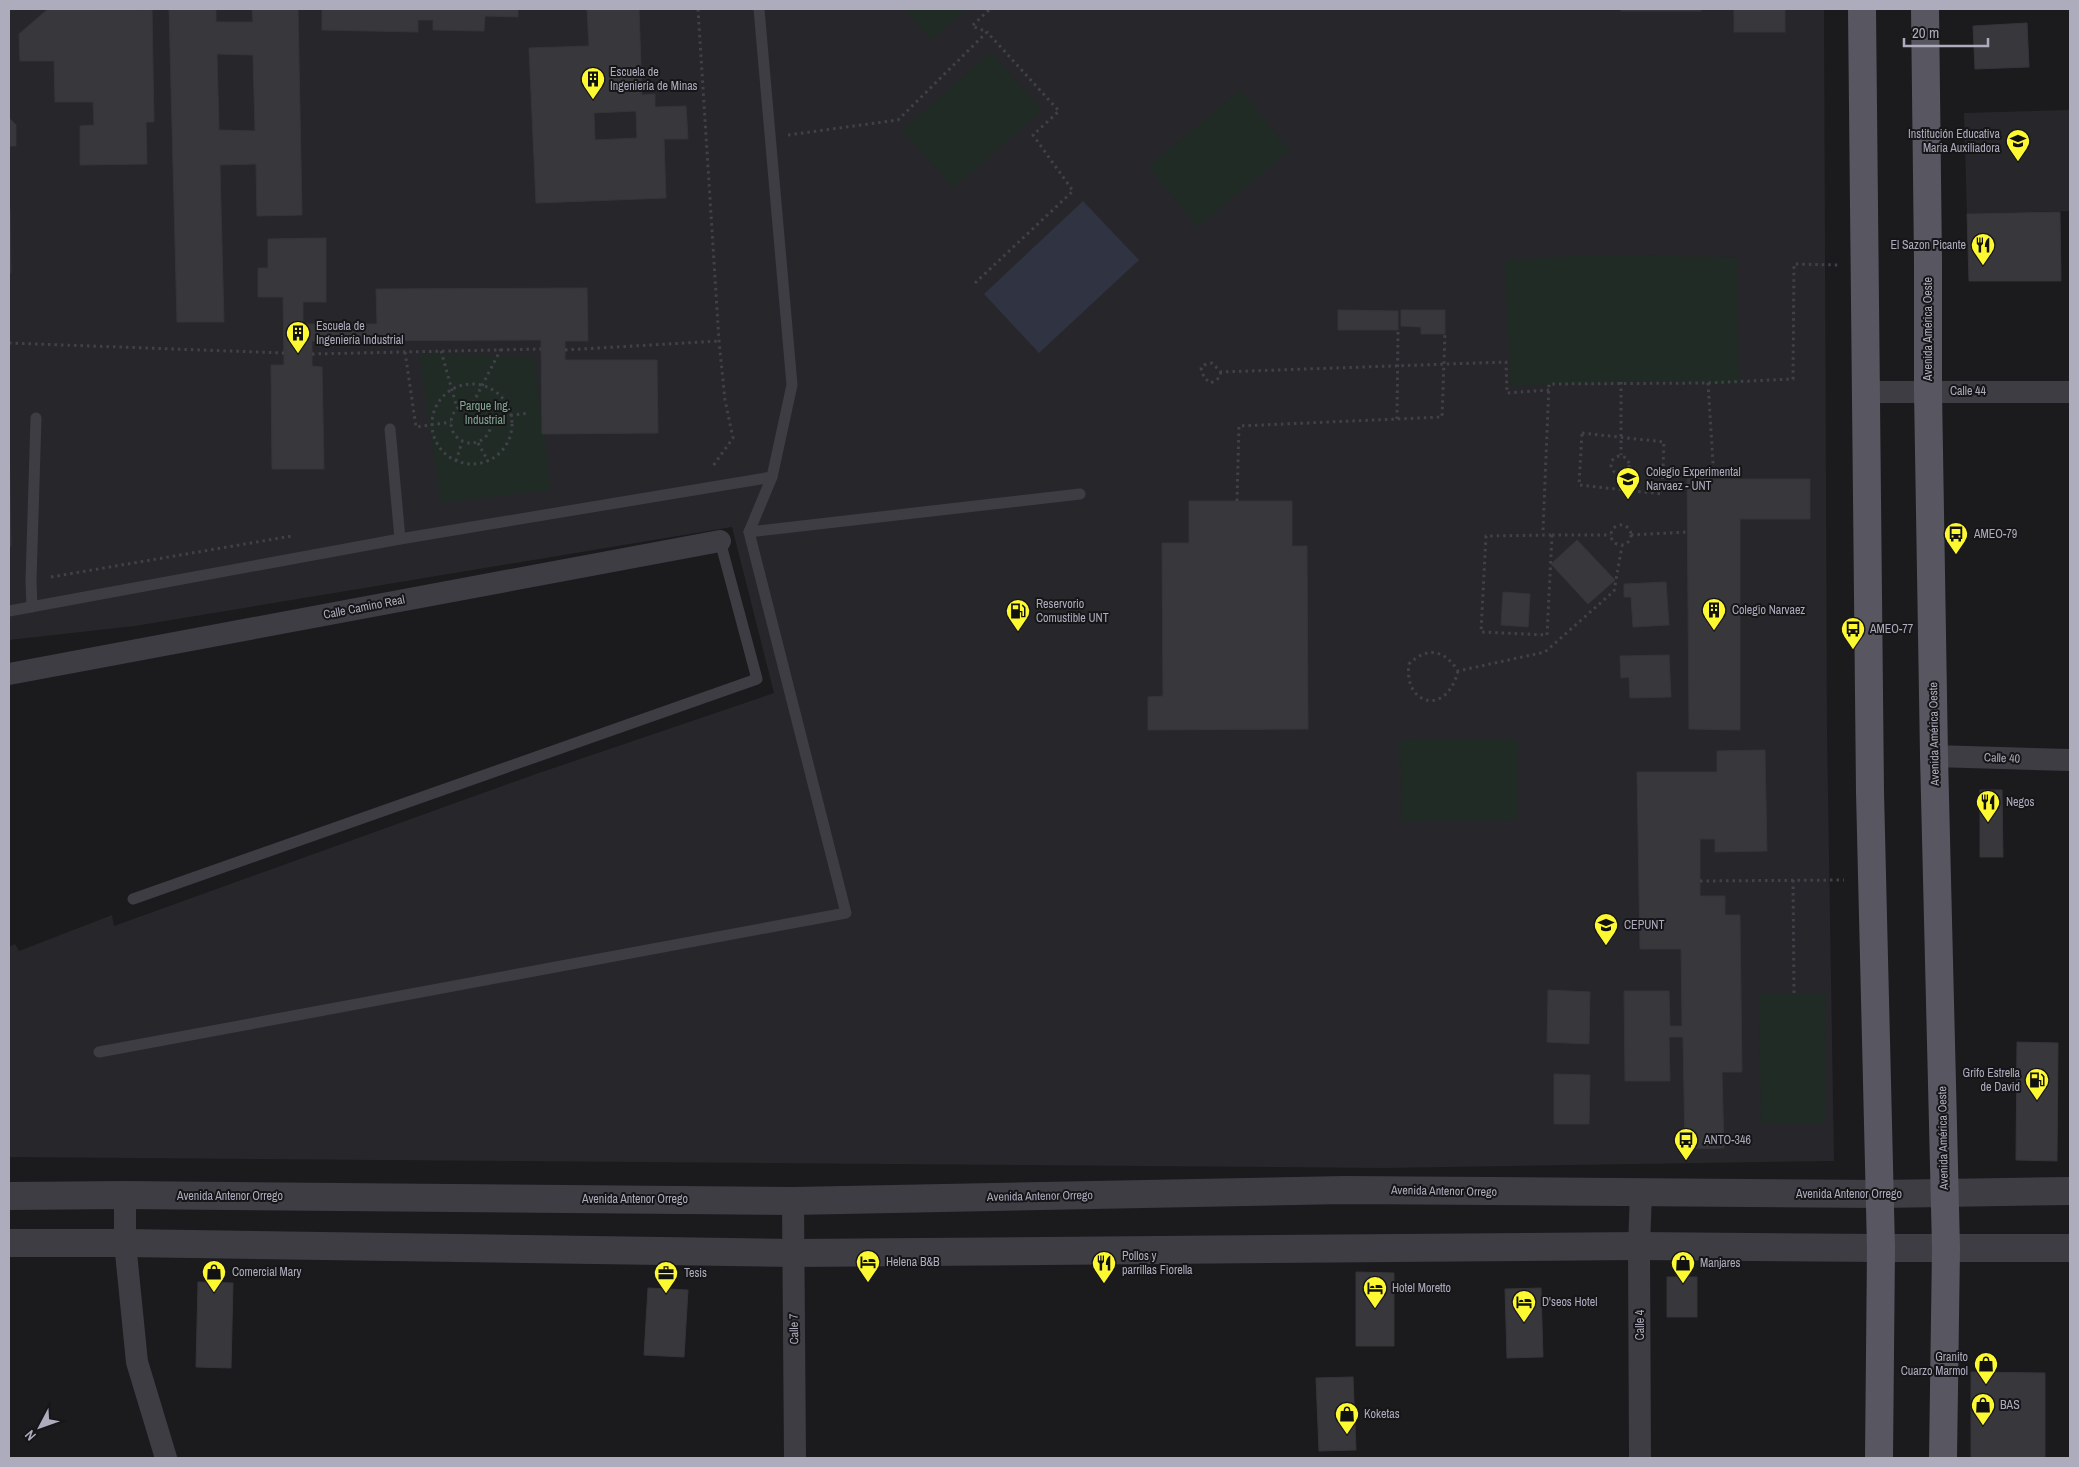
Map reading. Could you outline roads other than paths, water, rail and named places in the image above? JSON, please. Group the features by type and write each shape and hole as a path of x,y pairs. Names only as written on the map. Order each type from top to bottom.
{"main road":[{"path":"1862,9 1865,392 1881,1248 1878,1458"},
{"name":"Avenida América Oeste","path":"1925,9 1928,391 1934,756 1946,1248 1943,1458"}],"street":[{"name":"Calle 44","path":"1865,392 2070,392"},
{"name":"Calle Camino Real","path":"9,674 720,541"},
{"name":"Calle 40","path":"1934,756 2070,760"},
{"name":"Avenida Antenor Orrego","path":"9,1196 125,1195 793,1201 1344,1190 1880,1194 2070,1191"},
{"name":"Calle 4","path":"1640,1458 1639,1246 1641,1193"},
{"path":"125,1195 124,1243 137,1362 166,1458"},
{"name":"Calle 7","path":"793,1201 795,1458"},
{"path":"9,1243 793,1253 1639,1246 2070,1248"}],"lane":[{"path":"99,1052 846,913 749,532 772,476 792,385 759,9"},
{"path":"32,606 31,581 36,418"},
{"path":"390,429 400,539"},
{"path":"9,611 400,539 772,476"},
{"path":"749,532 1080,494"},
{"path":"134,899 757,679 720,541"}],"water":[{"path":"1083,201 1139,260 1039,353 984,294"}],"place":[{"name":"Escuela de Ingeniería de Minas","path":"593,100"},
{"name":"Institución Educativa Maria Auxiliadora","path":"2018,162"},
{"name":"El Sazon Picante","path":"1983,266"},
{"name":"Escuela de Ingeniería Industrial","path":"298,354"},
{"name":"Colegio Experimental Narvaez - UNT","path":"1628,500"},
{"name":"AMEO-79","path":"1956,555"},
{"name":"Colegio Narvaez","path":"1714,631"},
{"name":"Reservorio Comustible UNT","path":"1018,632"},
{"name":"AMEO-77","path":"1853,650"},
{"name":"Negos","path":"1988,823"},
{"name":"CEPUNT","path":"1606,946"},
{"name":"Grifo Estrella de David","path":"2037,1101"},
{"name":"ANTO-346","path":"1686,1161"},
{"name":"Helena B&B","path":"868,1283"},
{"name":"Pollos y parrillas Fiorella","path":"1104,1284"},
{"name":"Manjares","path":"1683,1284"},
{"name":"Comercial Mary","path":"214,1293"},
{"name":"Tesis","path":"666,1294"},
{"name":"Hotel Moretto","path":"1375,1309"},
{"name":"D'seos Hotel","path":"1524,1323"},
{"name":"Granito Cuarzo Marmol","path":"1986,1385"},
{"name":"BAS","path":"1983,1426"},
{"name":"Koketas","path":"1347,1435"}],"park label":[{"name":"Parque Ing. Industrial","path":"485,413"}]}
